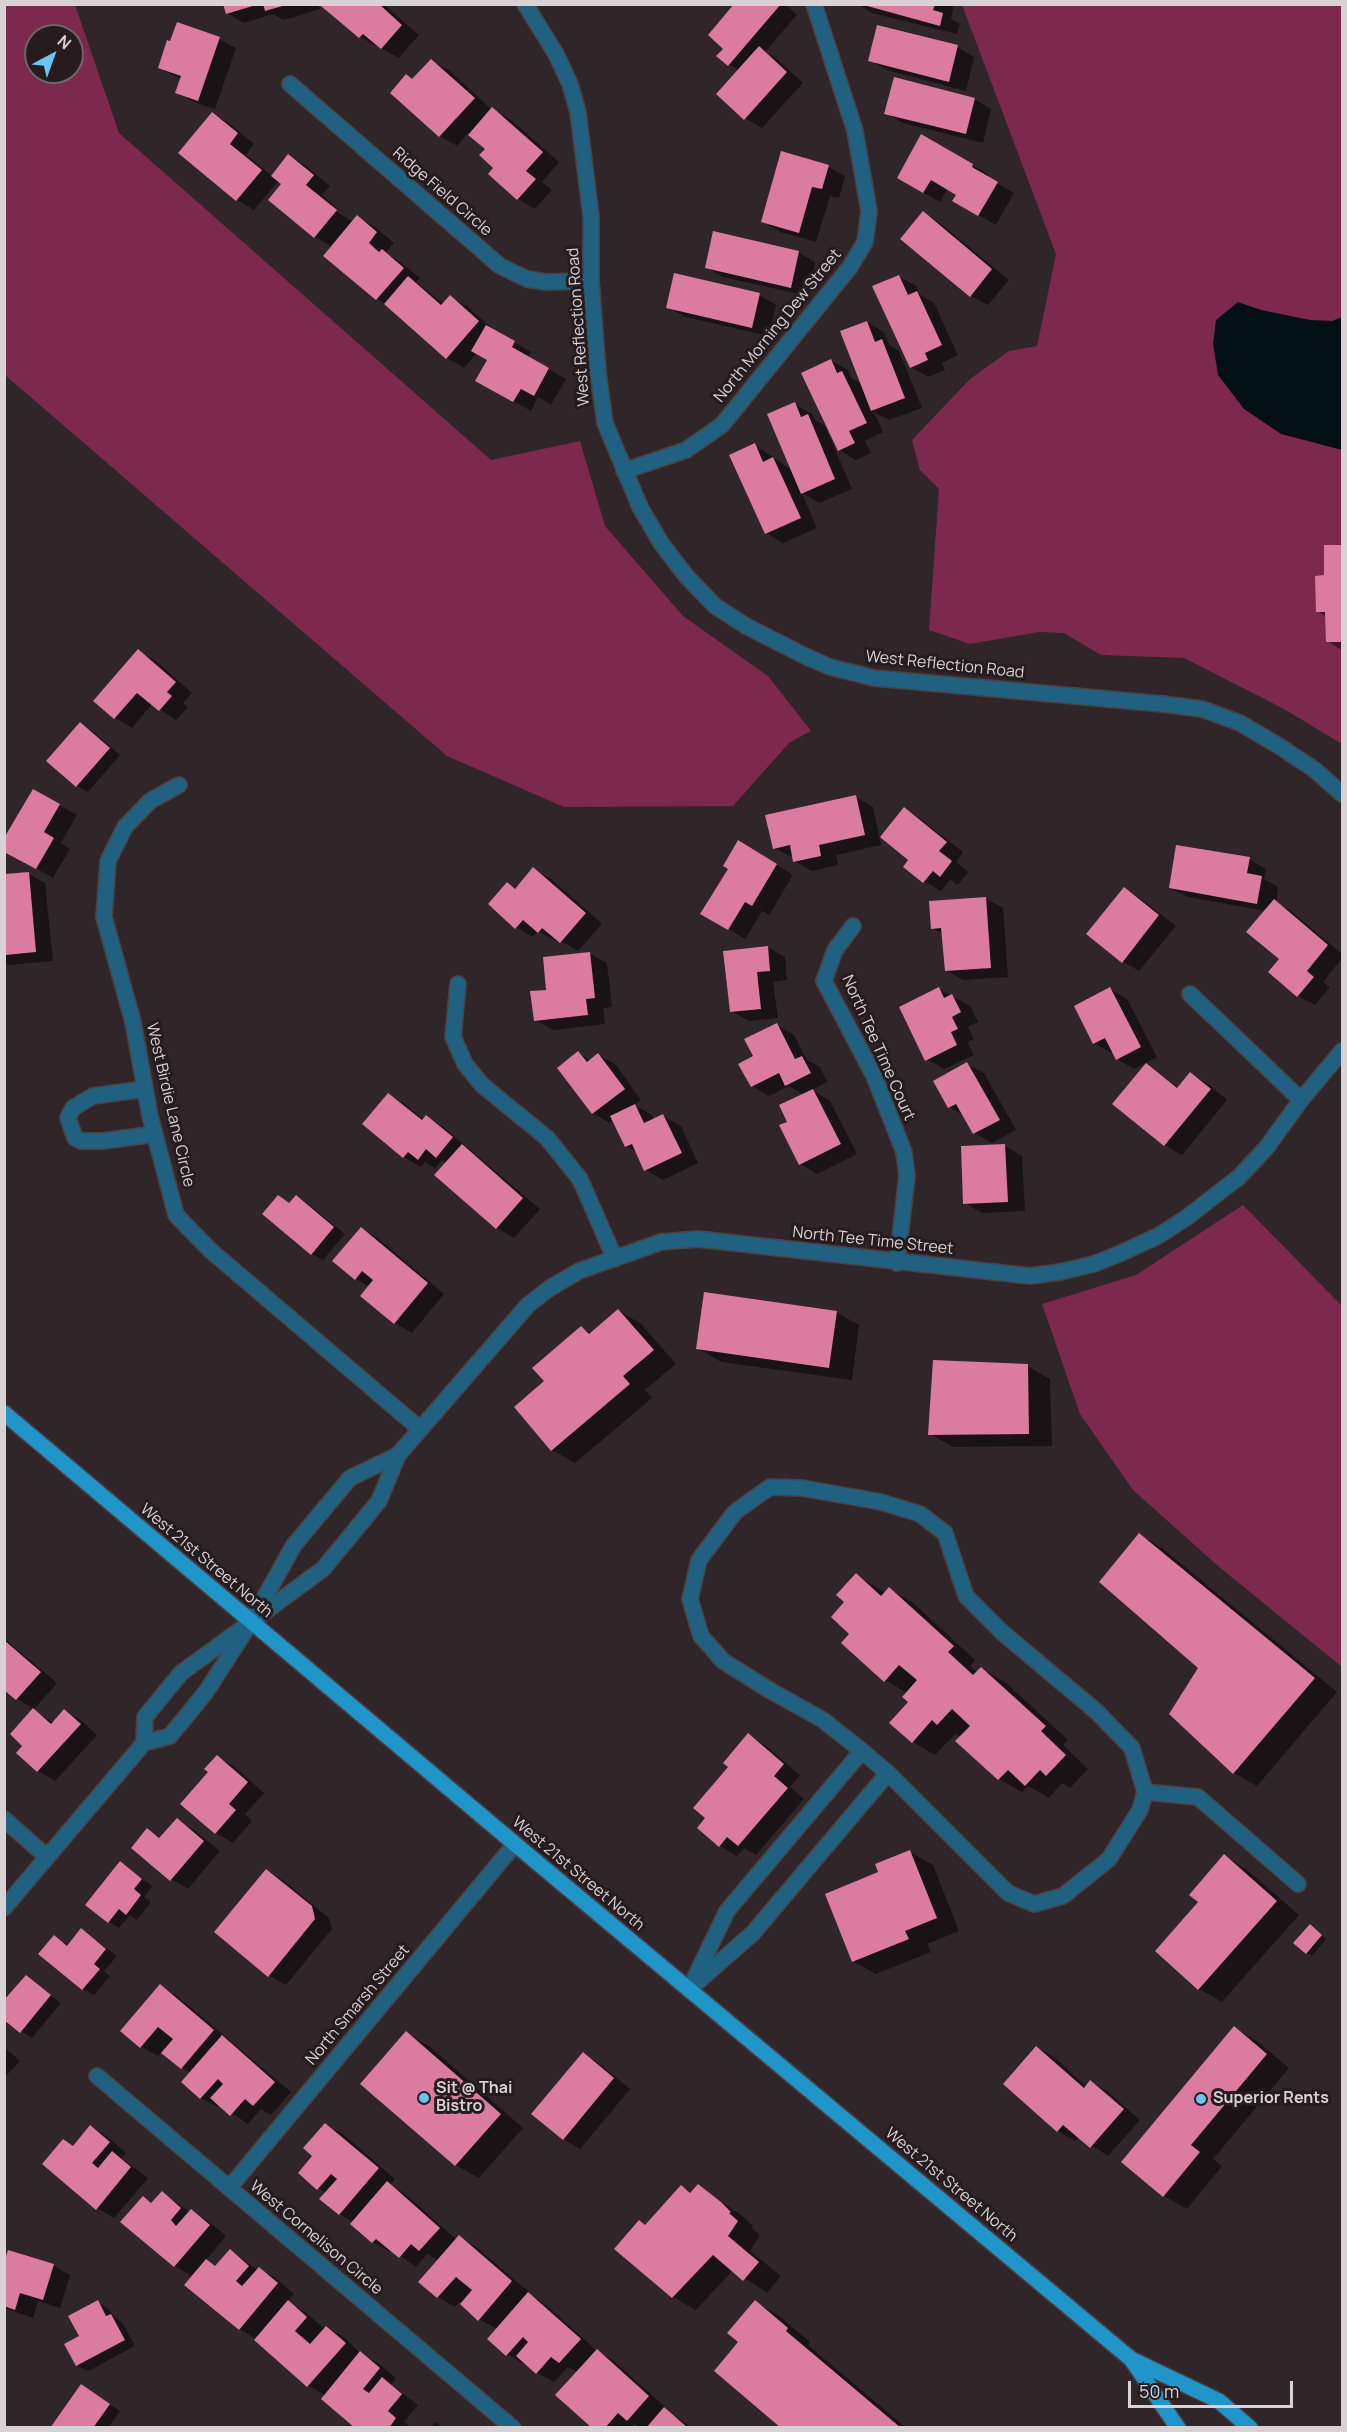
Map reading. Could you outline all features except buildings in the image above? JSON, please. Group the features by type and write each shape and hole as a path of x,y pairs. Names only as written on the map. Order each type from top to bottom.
{"main road":[{"name":"West 21st Street North","path":"4,1413 1131,2359 1219,2401 1250,2427"},
{"name":"West 21st Street North","path":"1131,2359 1178,2427"}],"street":[{"name":"West Reflection Road","path":"525,4 556,54 570,84 578,112 591,216 591,281 597,372 605,423 640,507 661,543 687,577 715,606 746,626 807,657 830,667 874,678 1163,704 1202,710 1240,723 1279,746 1315,770 1342,794"},
{"name":"North Morning Dew Street","path":"624,471 686,450 722,425 850,267 865,242 869,211 855,131 814,4"},
{"name":"Ridge Field Circle","path":"290,84 500,266 527,279 546,282 591,281"},
{"name":"West Birdie Lane Circle","path":"179,785 150,801 125,827 108,861 104,918 133,1022 155,1134 176,1215 219,1258 420,1429"},
{"name":"North Tee Time Court","path":"853,926 834,950 824,981 874,1076 904,1152 907,1176 897,1263"},
{"path":"459,984 453,1037 465,1064 482,1085 547,1138 580,1179 615,1259"},
{"path":"1190,994 1300,1100"},
{"name":"North Tee Time Street","path":"398,1455 350,1478 294,1545 251,1622 206,1692 170,1736 144,1743 145,1717 181,1673 251,1622 323,1569 379,1501 398,1455 420,1429 528,1305 579,1270 661,1242 698,1239 897,1263 1030,1276 1060,1272 1112,1257 1158,1236 1217,1196 1239,1177 1267,1147 1300,1100 1342,1051"},
{"path":"146,1089 93,1096 73,1108 68,1118 75,1138 81,1142 155,1134"},
{"path":"770,1487 802,1488 881,1502 920,1514 945,1533 966,1596 1003,1633 1097,1712 1132,1748 1145,1792 1140,1810 1109,1859 1063,1896 1034,1904 1008,1893 888,1773 823,1720 771,1691 723,1660 700,1633 690,1599 699,1560 735,1512 770,1487"},
{"path":"4,1908 144,1743"},
{"path":"689,1990 727,1911 862,1751"},
{"path":"689,1990 753,1933 888,1773"},
{"path":"1145,1792 1198,1797 1298,1884"},
{"path":"4,1818 47,1857"},
{"name":"North Smarsh Street","path":"229,2188 515,1844"},
{"name":"West Cornelison Circle","path":"97,2076 513,2427"}],"shaded area":[{"path":"5,4 75,5 82,24 24,24 24,84 84,84 84,31 119,133 491,460 580,441 605,526 683,616 768,676 811,731 789,743 733,806 564,807 447,756 5,375"},
{"path":"962,5 1342,5 1342,744 1284,709 1184,658 1101,655 1064,633 1039,632 970,644 929,630 939,489 920,470 912,440 970,379 1009,351 1037,346 1056,254"},
{"path":"1238,302 1261,310 1310,320 1332,321 1342,317 1342,450 1281,434 1244,409 1218,375 1213,344 1216,320"},
{"path":"1243,1205 1342,1306 1342,1667 1218,1566 1133,1490 1080,1414 1042,1304 1136,1275"}],"place":[{"name":"Sit @ Thai Bistro","path":"424,2098"},
{"name":"Superior Rents","path":"1201,2099"}]}
